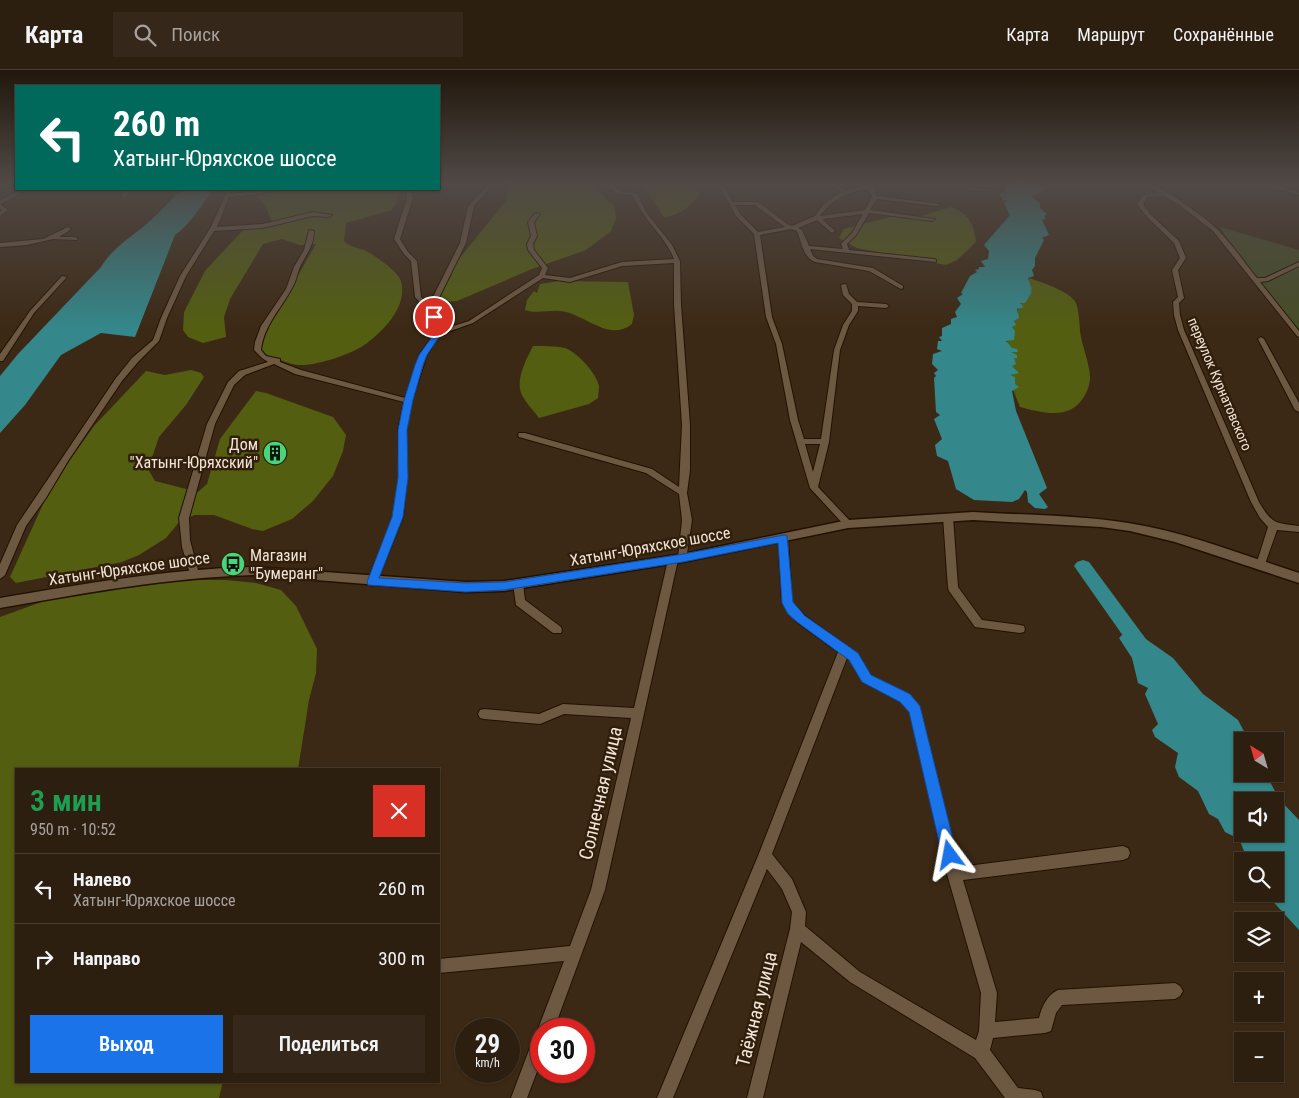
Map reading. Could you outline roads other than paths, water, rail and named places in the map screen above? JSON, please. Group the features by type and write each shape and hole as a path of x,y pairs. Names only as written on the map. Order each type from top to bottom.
{"street":[{"path":"56,238 64,232"},
{"path":"0,575 22,526 64,461 123,375 135,360 156,341 183,276 211,232"},
{"path":"311,232 310,245 306,256 296,268 288,290 262,332 257,350 260,354 305,374 408,400"},
{"path":"372,582 398,517 403,478 402,430 408,400 423,355 437,334 437,323 430,310 418,297 414,261 397,239 399,232"},
{"path":"430,310 463,242 465,232"},
{"path":"437,334 471,322 542,276 545,268 530,244 534,236 533,232"},
{"path":"542,276 570,280 622,264 677,261 658,232"},
{"path":"769,232 757,234 769,317 779,344 794,420 814,488 848,524"},
{"path":"800,232 811,258 871,269 900,287"},
{"path":"846,251 844,244 855,232"},
{"name":"переулок Курнатовского","path":"1166,232 1177,242 1183,258 1174,270 1181,298 1176,302 1181,330 1255,502 1263,516 1272,526"},
{"path":"1217,232 1299,335"},
{"path":"0,245 25,244 56,238 76,239"},
{"path":"805,247 934,261"},
{"name":"Солнечная улица","path":"550,1018 598,890 639,713 687,520 683,493 686,468 682,363 677,309 677,261"},
{"path":"1255,280 1266,280 1299,264"},
{"path":"0,359 32,312 64,277"},
{"path":"844,285 846,295 855,304 886,306"},
{"path":"814,488 825,442 837,350 846,326 855,311 855,304"},
{"path":"1261,339 1299,410"},
{"path":"194,574 185,538 184,518 211,424 235,378 242,373 276,361"},
{"path":"522,435 649,471 683,493"},
{"path":"800,440 825,442"},
{"path":"948,517 953,588 979,624 1020,629"},
{"name":"Хатынг-Юряхское шоссе","path":"0,603 114,584 219,571 466,587 518,584 678,559 848,524 948,517 1101,523 1130,527 1177,538 1299,578"},
{"path":"1261,565 1272,526 1299,528"},
{"path":"784,538 787,603 801,619 854,657 866,678 905,698 915,710 954,874 988,993 987,1031 981,1052"},
{"path":"518,584 520,602 557,630"},
{"path":"665,1098 765,856 844,651"},
{"path":"484,714 540,719 563,709 639,713"},
{"path":"954,874 1123,853"},
{"name":"Таёжная улица","path":"755,1098 797,929 799,912 787,884 765,856"},
{"path":"797,929 855,977 981,1052 1015,1097 1035,1098"},
{"path":"440,966 575,953"},
{"path":"987,1031 1045,1025 1049,1009 1058,998 1175,991"},
{"path":"519,1098 530,1069"}],"water":[{"path":"136,232 180,232 175,235 135,337 101,333 61,355 25,405 0,433 0,376 18,354 126,240"},
{"path":"995,232 1048,232 1049,235 1042,238 1044,240 1035,258 1035,266 1032,270 1034,276 1028,278 1032,290 1030,291 1032,292 1025,303 1020,303 1024,307 1017,309 1019,318 1014,321 1016,325 1012,327 1015,331 1014,340 1006,341 1012,348 1017,349 1018,352 1011,352 1017,355 1017,358 1014,358 1016,364 1012,366 1019,373 1010,375 1015,377 1015,384 1019,387 1012,391 1016,411 1047,488 1039,494 1048,507 1045,509 1035,508 1028,502 1025,490 1019,499 1012,502 974,500 956,489 948,461 937,456 935,445 942,439 934,419 940,415 936,412 934,378 936,376 934,373 938,370 932,364 933,354 942,351 937,349 938,341 942,341 939,337 942,336 942,328 951,324 951,319 957,317 955,312 961,304 957,298 963,294 961,293 970,276 977,272 975,270 979,269 979,267 985,267 981,261 988,259 989,251 984,245"},
{"path":"1122,635 1143,637 1173,658 1203,694 1238,720 1244,732 1234,732 1234,782 1270,782 1275,792 1234,792 1234,836 1225,832 1218,819 1209,814 1198,791 1179,777 1175,767 1178,753 1155,737 1152,730 1158,724 1145,694 1148,688 1138,683 1132,658 1119,638"},
{"path":"1284,804 1299,820 1299,930 1273,902 1284,902 1284,852 1244,852 1240,842 1284,842"}],"waterway":[{"path":"1083,566 1147,655"}],"place":[{"name":"Дом \"Хатынг-Юряхский\"","path":"275,453"},
{"name":"Магазин \"Бумеранг\"","path":"233,564"}]}
